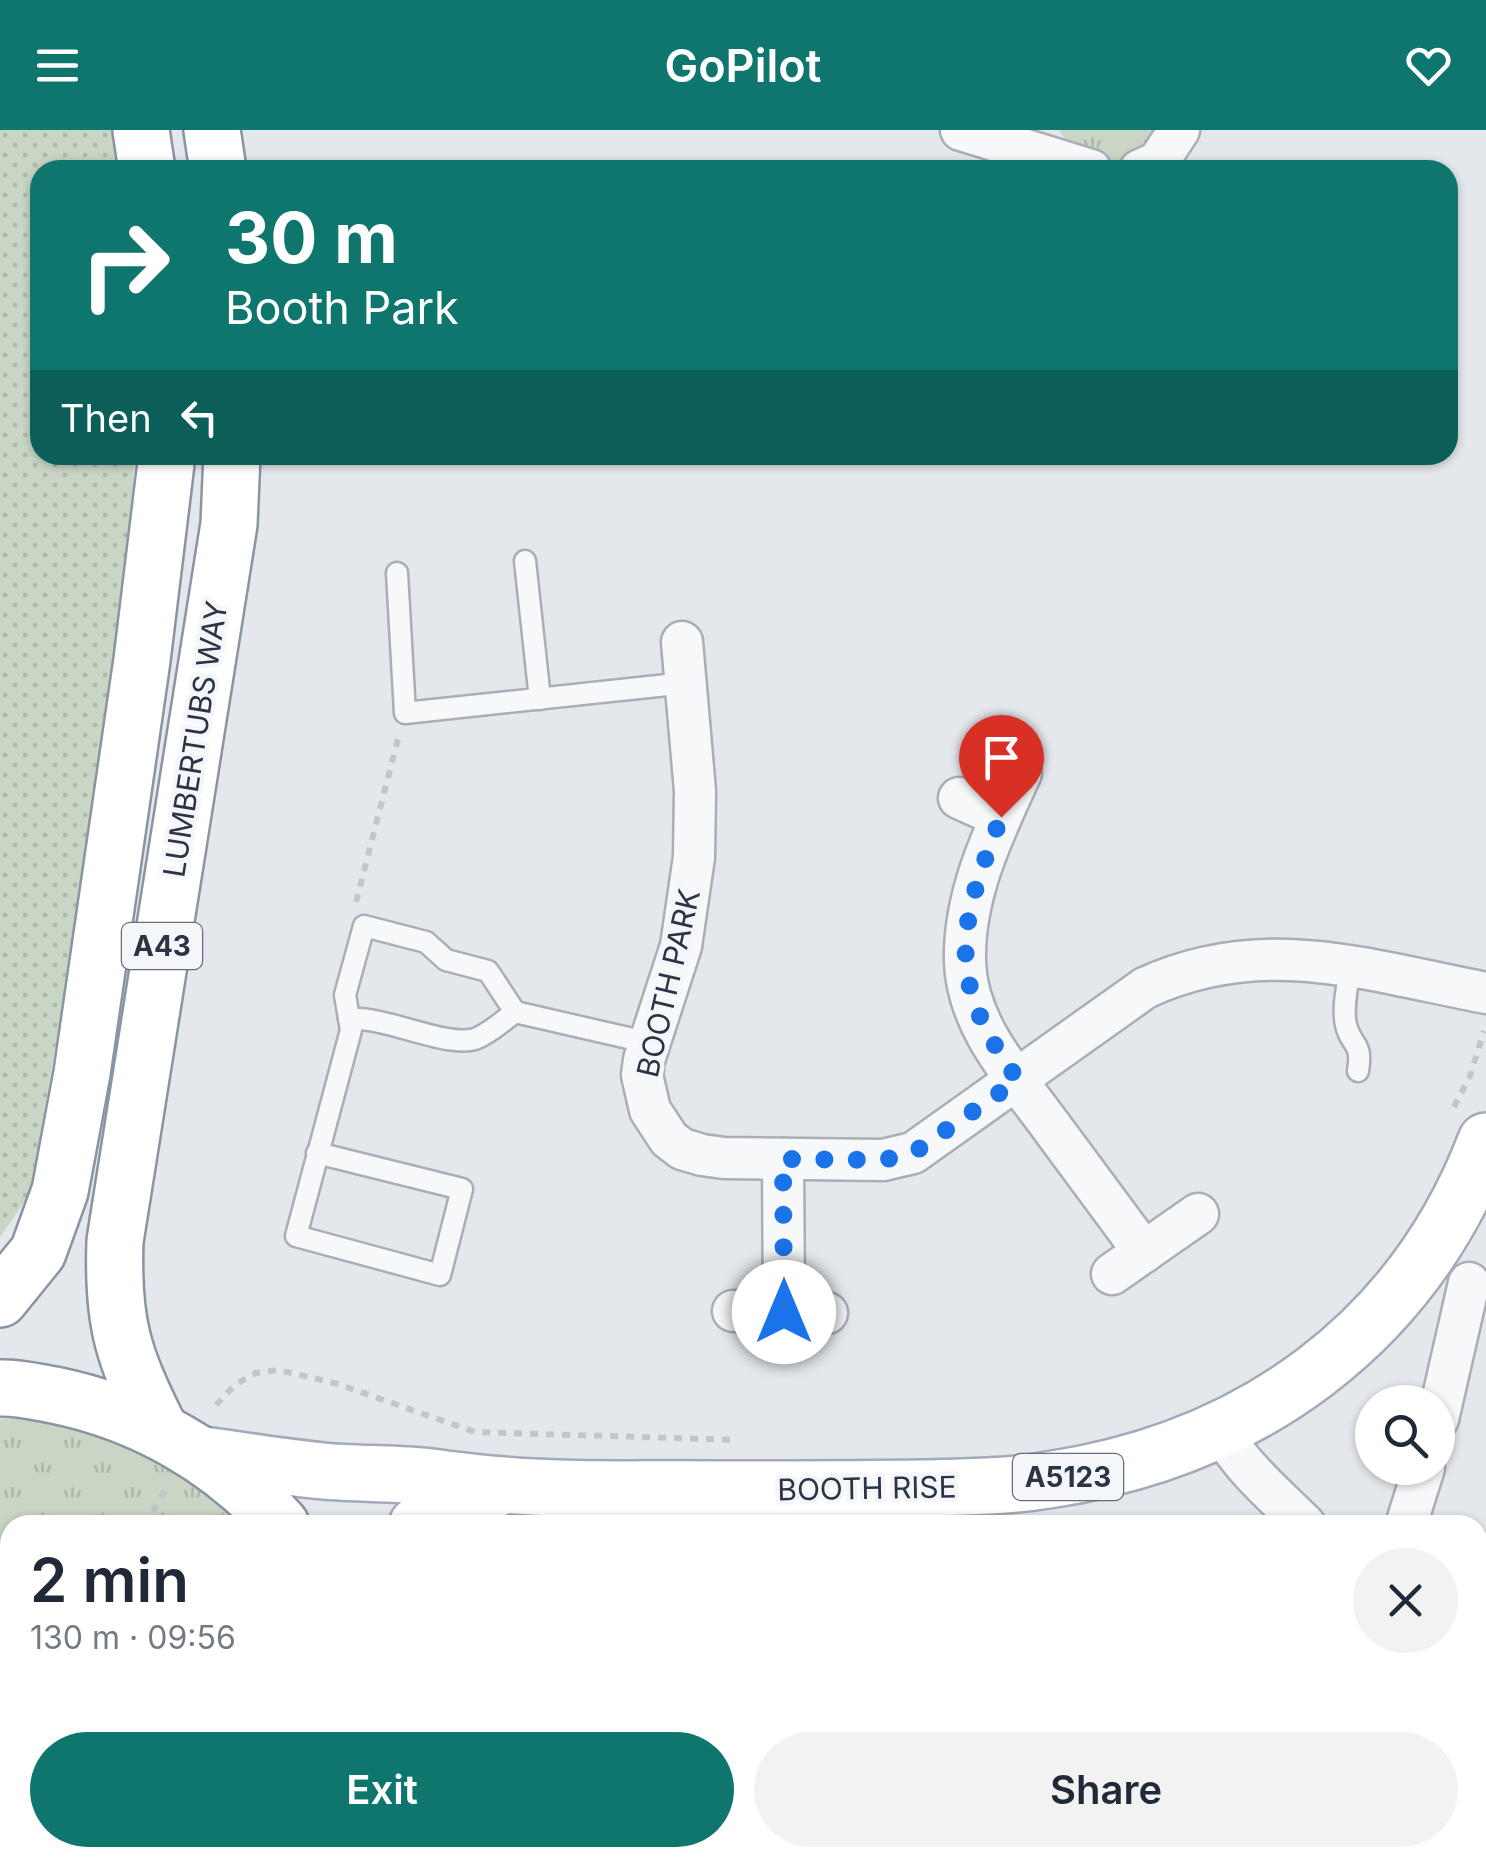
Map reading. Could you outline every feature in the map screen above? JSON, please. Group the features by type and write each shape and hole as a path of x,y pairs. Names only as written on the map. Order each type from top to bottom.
{"main road":[{"path":"141,130 146,160"},
{"path":"212,130 216,160"},
{"name":"LUMBERTUBS WAY","path":"0,1299 38,1252 60,1192 82,1072 140,680 165,465"},
{"name":"LUMBERTUBS WAY","path":"187,1442 123,1349 113,1283 114,1240 229,524 232,465"},
{"name":"BOOTH RISE","path":"187,1442 324,1471 506,1486 815,1490 1045,1481 1130,1464 1221,1431 1302,1384 1348,1347 1388,1306 1453,1214 1466,1132"},
{"name":"A43","path":"0,1388 88,1402 187,1442 256,1497 272,1515"},
{"name":"BOOTH RISE","path":"431,1515 446,1505 506,1486"}],"street":[{"path":"961,130 1028,140 1071,160"},
{"path":"1159,160 1179,130"},
{"name":"BOOTH PARK","path":"682,642 695,791 694,857 681,946 642,1075 659,1126 682,1148 702,1155 783,1159 883,1160 913,1153 1145,988 1179,972 1244,959 1320,961 1486,993"},
{"path":"1021,773 971,903 965,964 978,1018 1128,1263 1198,1214"},
{"path":"959,798 1001,817"},
{"path":"783,1159 784,1312"},
{"path":"1446,1385 1470,1283"},
{"path":"733,1311 827,1314"},
{"path":"1221,1431 1232,1452 1296,1515"},
{"path":"1409,1515 1419,1485"}],"lane":[{"path":"526,562 540,699"},
{"path":"397,573 405,712 686,682"},
{"path":"317,1153 462,1190 440,1276 296,1236 317,1153 351,1030 345,996 364,926 426,942 446,960 488,971 516,1012 650,1043"},
{"path":"1350,967 1345,1017 1347,1030 1358,1044 1358,1071"},
{"path":"349,1019 367,1018 461,1041 478,1038 516,1012"}],"path":[{"path":"352,919 405,712"},
{"path":"1466,1132 1470,1076 1486,1024"},
{"path":"149,1515 187,1442 236,1384 256,1374 279,1370 338,1384 476,1432 746,1440"}],"green space":[{"path":"0,130 116,130 119,160 30,160 30,465 134,465 133,501 102,773 30,1194 0,1237"},
{"path":"1059,130 1166,130 1134,160 1101,160 1082,152"},
{"path":"21,1418 58,1425 128,1447 185,1477 239,1515 0,1515 0,1419"}],"route":[{"path":"784,1312 783,1159 883,1160 913,1153 1018,1080 991,1044 978,1018 965,964 971,903 1001,817"}]}
